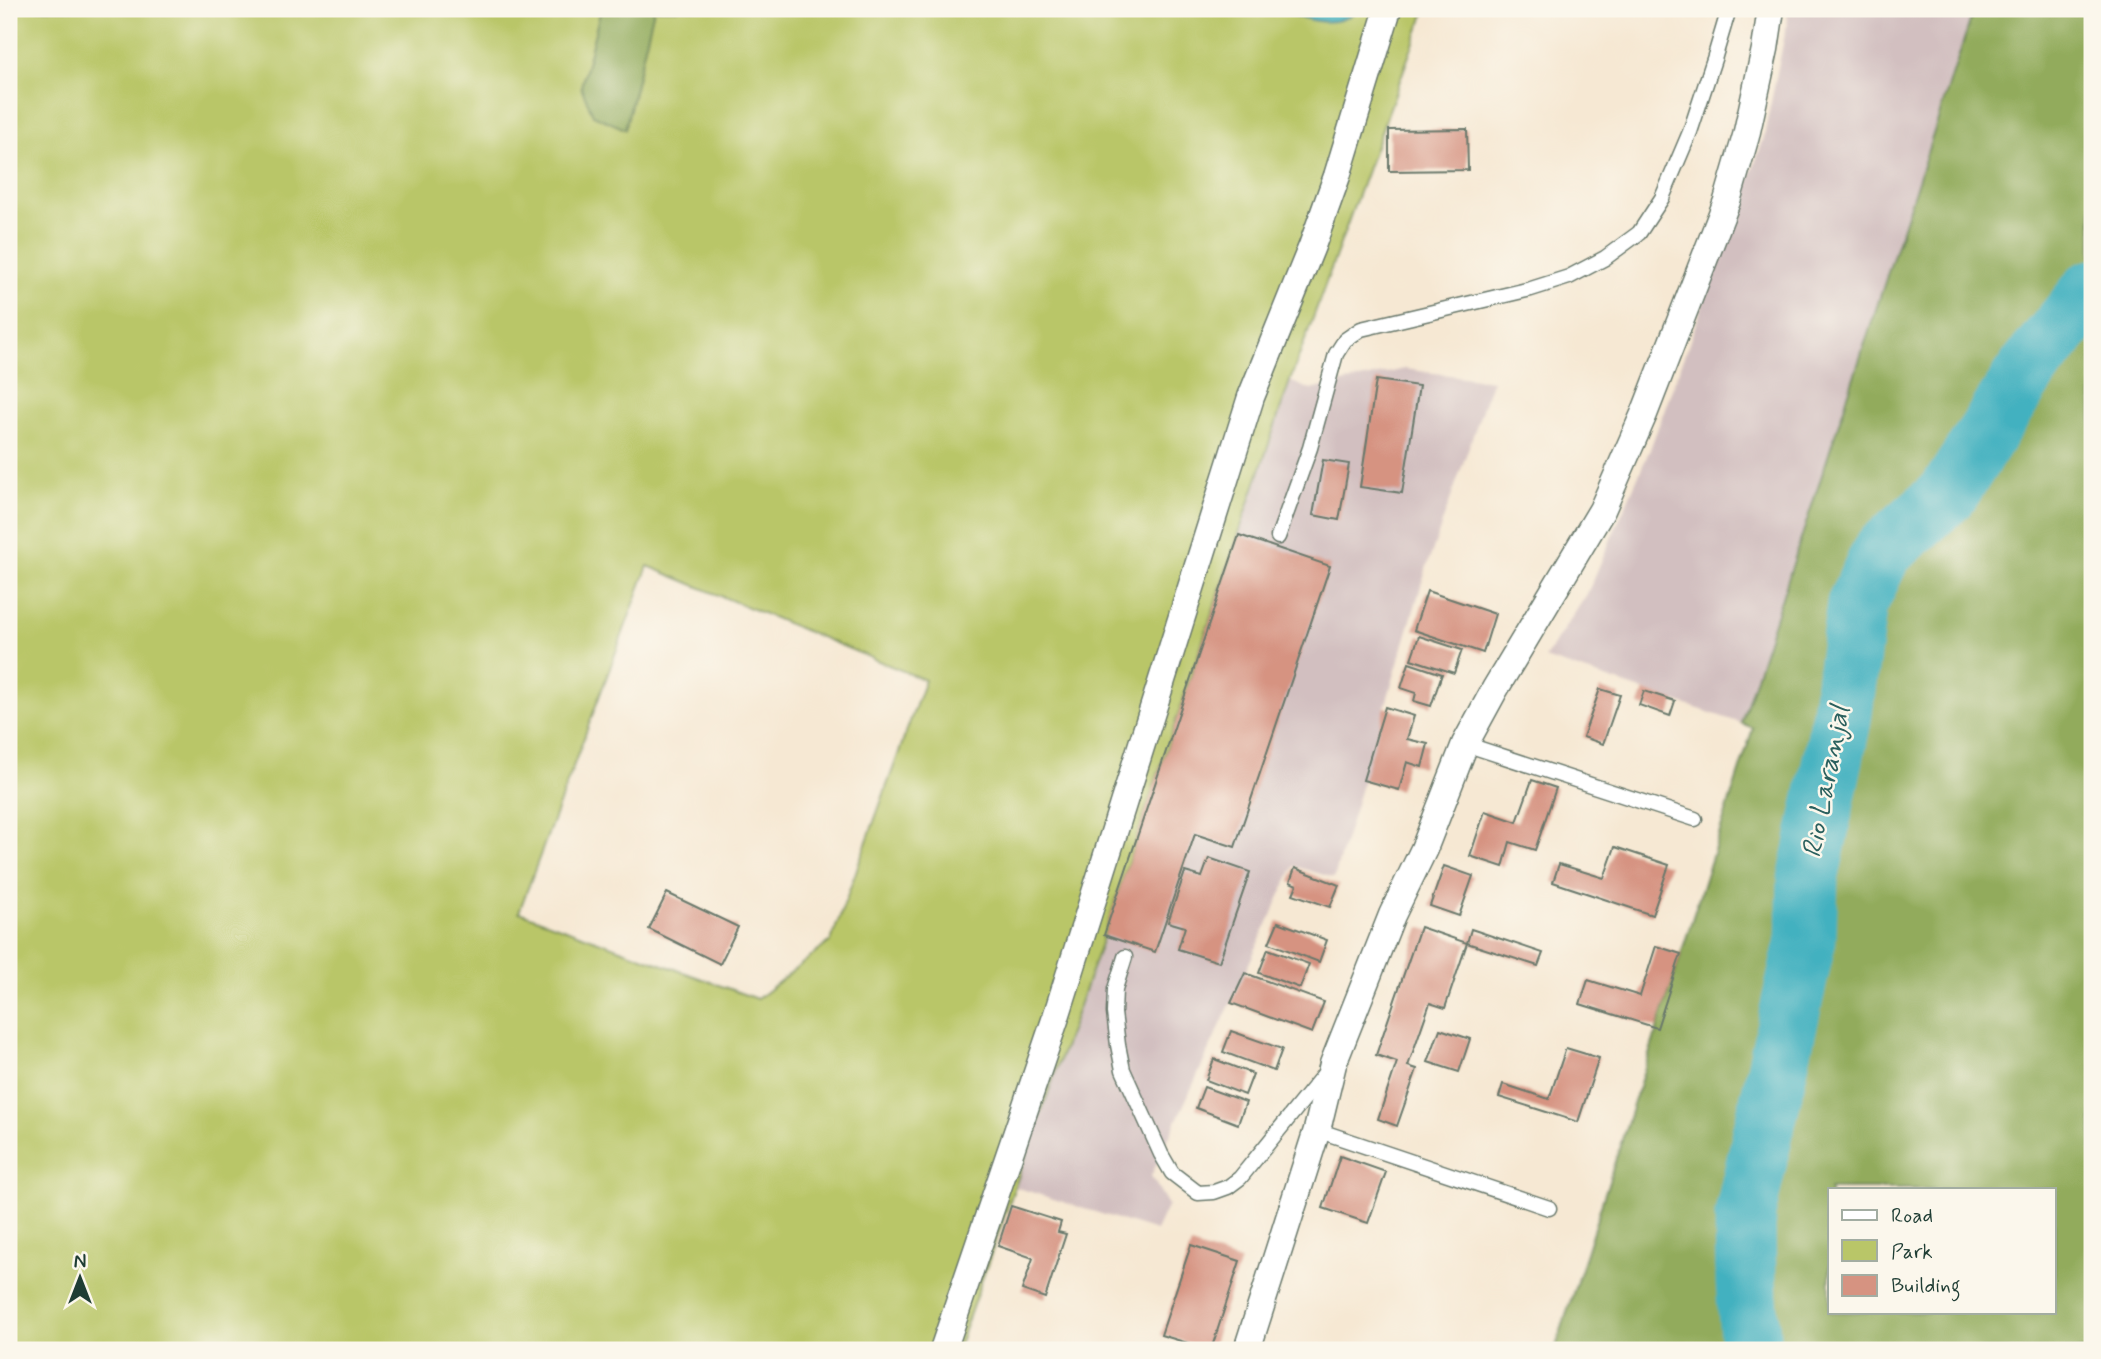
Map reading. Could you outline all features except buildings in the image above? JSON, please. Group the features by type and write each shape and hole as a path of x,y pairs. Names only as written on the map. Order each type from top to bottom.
{"street":[{"path":"943,1350 1056,1017 1251,397 1337,176 1388,9"},
{"path":"1247,1350 1317,1130 1333,1064 1392,915 1424,849 1465,744 1602,510 1644,414 1727,201 1746,136 1771,9"}],"lane":[{"path":"1278,537 1310,448 1336,354 1345,340 1361,329 1531,289 1569,277 1605,258 1639,233 1662,198 1689,132 1729,9"},
{"path":"1465,744 1695,819"},
{"path":"1125,957 1115,989 1114,1013 1123,1070 1172,1173 1198,1193 1214,1192 1228,1187 1240,1178 1333,1064"},
{"path":"1317,1130 1549,1208"}],"shaded area":[{"path":"1788,9 1974,9 1741,723 1545,658 1587,594 1650,449 1763,141"},
{"path":"1405,369 1492,381 1427,566 1334,878 1294,866 1151,1176 1168,1205 1156,1231 1015,1187 1104,935 1290,381 1311,390"}],"green space":[{"path":"9,9 601,9 581,87 625,129 654,9 1426,9 1290,381 1104,935 957,1350 9,1350","holes":["648,566 925,680 831,941 757,999 519,912"]},
{"path":"601,9 654,9 625,129 593,115 581,87"},
{"path":"1974,9 2092,9 2092,1350 1555,1350 1753,728 1741,723"}],"water":[{"path":"1275,9 1360,9 1340,20 1319,21"}],"waterway":[{"name":"Rio Laranjal","path":"1751,1350 1745,1214 1806,939 1808,880 1841,720 1857,604 1882,552 1948,494 2029,368 2092,290"}]}
